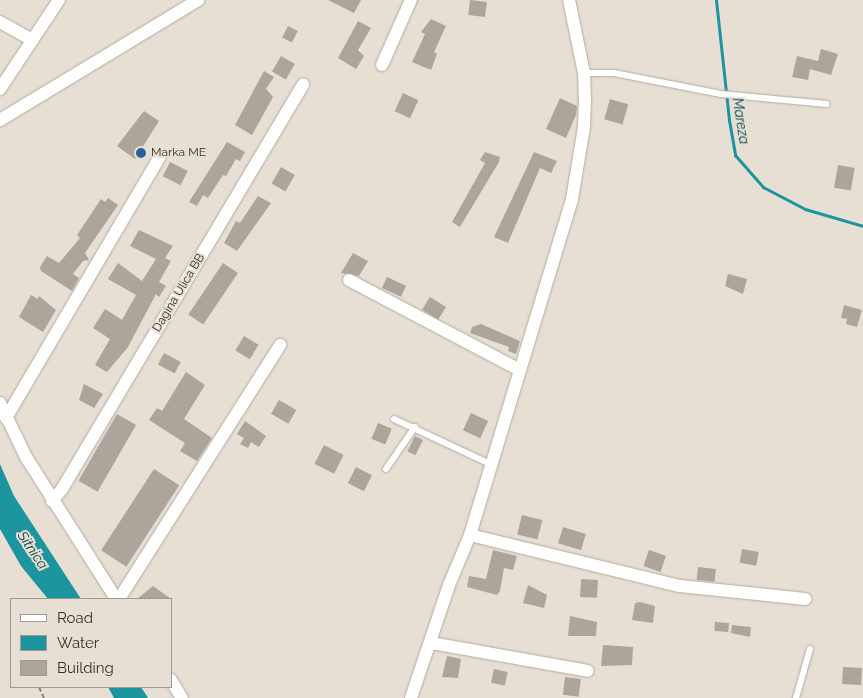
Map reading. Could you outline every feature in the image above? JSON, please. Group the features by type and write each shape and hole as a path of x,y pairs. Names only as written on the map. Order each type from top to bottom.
{"street":[{"path":"0,89 59,0"},
{"path":"0,120 198,0"},
{"path":"382,65 411,0"},
{"path":"412,698 449,585 470,535 492,465 518,369 572,199 584,128 584,73 569,0"},
{"path":"0,22 32,40"},
{"name":"Dagina Ulica BB","path":"52,501 62,489 303,84"},
{"path":"6,418 158,158"},
{"path":"349,280 518,369"},
{"path":"119,598 280,345"},
{"path":"0,403 6,418 52,501 117,598"},
{"path":"470,535 680,586 805,599"},
{"path":"430,643 588,671"},
{"path":"172,682 182,698"}],"lane":[{"path":"584,73 614,74 721,94 827,104"},
{"path":"394,419 492,465"},
{"path":"386,470 414,427"},
{"path":"796,698 810,649"}],"water":[{"name":"Sitnica","path":"0,464 14,496 80,598 47,598 21,566 0,529"},
{"path":"109,688 142,688 148,698 114,698"}],"building":[{"path":"328,0 361,0 354,13"},
{"path":"470,0 487,2 485,17 468,15"},
{"path":"431,19 446,26 434,52 437,54 431,70 412,62 425,34 421,32"},
{"path":"358,21 371,28 358,50 364,56 356,69 338,58"},
{"path":"288,26 298,31 292,43 282,38"},
{"path":"821,49 838,54 831,75 810,69 808,80 792,77 797,56 818,61"},
{"path":"281,56 295,64 286,80 272,72"},
{"path":"264,71 274,77 266,89 273,97 252,135 235,125"},
{"path":"403,93 418,100 410,118 395,111"},
{"path":"560,98 577,106 576,115 566,138 546,129"},
{"path":"610,99 628,104 622,124 604,119"},
{"path":"144,111 159,121 135,159 117,146"},
{"path":"227,142 245,152 240,161 236,159 226,176 223,175 208,198 203,195 197,206 189,202"},
{"path":"485,152 500,157 499,162 460,227 452,222 485,163 480,160"},
{"path":"534,152 557,161 551,173 540,168 508,243 494,237"},
{"path":"170,162 188,171 181,185 163,176"},
{"path":"838,165 855,168 851,191 834,188"},
{"path":"281,167 295,175 285,191 272,183"},
{"path":"258,196 271,203 237,251 224,243 236,221 240,223"},
{"path":"108,198 118,205 85,253 89,260 83,261 73,274 79,278 72,291 41,271 40,267 47,256 59,263 80,238 77,235 101,199 105,202"},
{"path":"139,230 173,246 165,258 171,261 159,282 166,286 159,297 156,294 128,347 107,372 95,365 110,339 93,328 105,309 122,320 136,295 108,279 118,263 142,281 156,259 130,246"},
{"path":"353,253 368,261 359,276 341,273"},
{"path":"223,263 238,273 203,324 188,314"},
{"path":"728,274 747,279 743,294 725,286"},
{"path":"387,277 406,286 401,297 382,288"},
{"path":"31,295 38,299 39,296 56,310 43,332 19,317"},
{"path":"430,297 446,307 438,320 422,310"},
{"path":"844,305 862,310 857,327 846,324 847,319 841,318"},
{"path":"481,324 520,341 516,354 508,351 509,347 470,333 472,327"},
{"path":"244,336 259,345 250,359 235,351"},
{"path":"164,353 181,362 175,373 158,364"},
{"path":"186,372 205,385 184,419 212,438 197,461 180,451 185,443 149,420 157,408 162,411"},
{"path":"84,384 103,394 94,408 79,400"},
{"path":"279,400 296,410 288,424 271,414"},
{"path":"471,413 488,421 480,438 463,430"},
{"path":"117,414 136,425 98,492 78,481"},
{"path":"245,421 266,436 259,447 251,442 248,448 240,444 244,438 237,434"},
{"path":"378,423 392,429 385,445 371,439"},
{"path":"415,436 423,440 415,455 407,451"},
{"path":"324,445 344,455 334,474 314,464"},
{"path":"356,467 372,475 364,491 348,483"},
{"path":"154,469 179,485 126,567 101,550"},
{"path":"522,515 542,520 538,539 517,534"},
{"path":"563,527 586,534 581,550 558,543"},
{"path":"742,549 759,552 756,566 740,563"},
{"path":"493,550 517,556 513,570 504,568 500,591 497,595 467,587 469,576 486,579"},
{"path":"649,550 666,556 660,572 643,566"},
{"path":"698,567 716,569 715,582 697,580"},
{"path":"581,579 598,580 597,598 580,597"},
{"path":"528,585 547,595 544,608 523,603"},
{"path":"153,586 170,598 138,598"},
{"path":"640,602 655,606 653,623 632,620 635,603"},
{"path":"570,616 597,622 596,636 568,636"},
{"path":"715,622 729,623 728,632 714,631"},
{"path":"732,625 751,627 750,637 731,633"},
{"path":"603,645 633,647 632,665 601,666"},
{"path":"447,656 461,659 458,678 442,677"},
{"path":"843,667 862,668 861,685 842,684"},
{"path":"494,669 508,672 505,686 491,683"},
{"path":"565,677 581,679 579,697 563,695"}],"waterway":[{"name":"Mareza","path":"716,0 729,120 735,155 763,187 805,209 863,226"}],"place":[{"name":"Marka ME","path":"141,153"}]}
